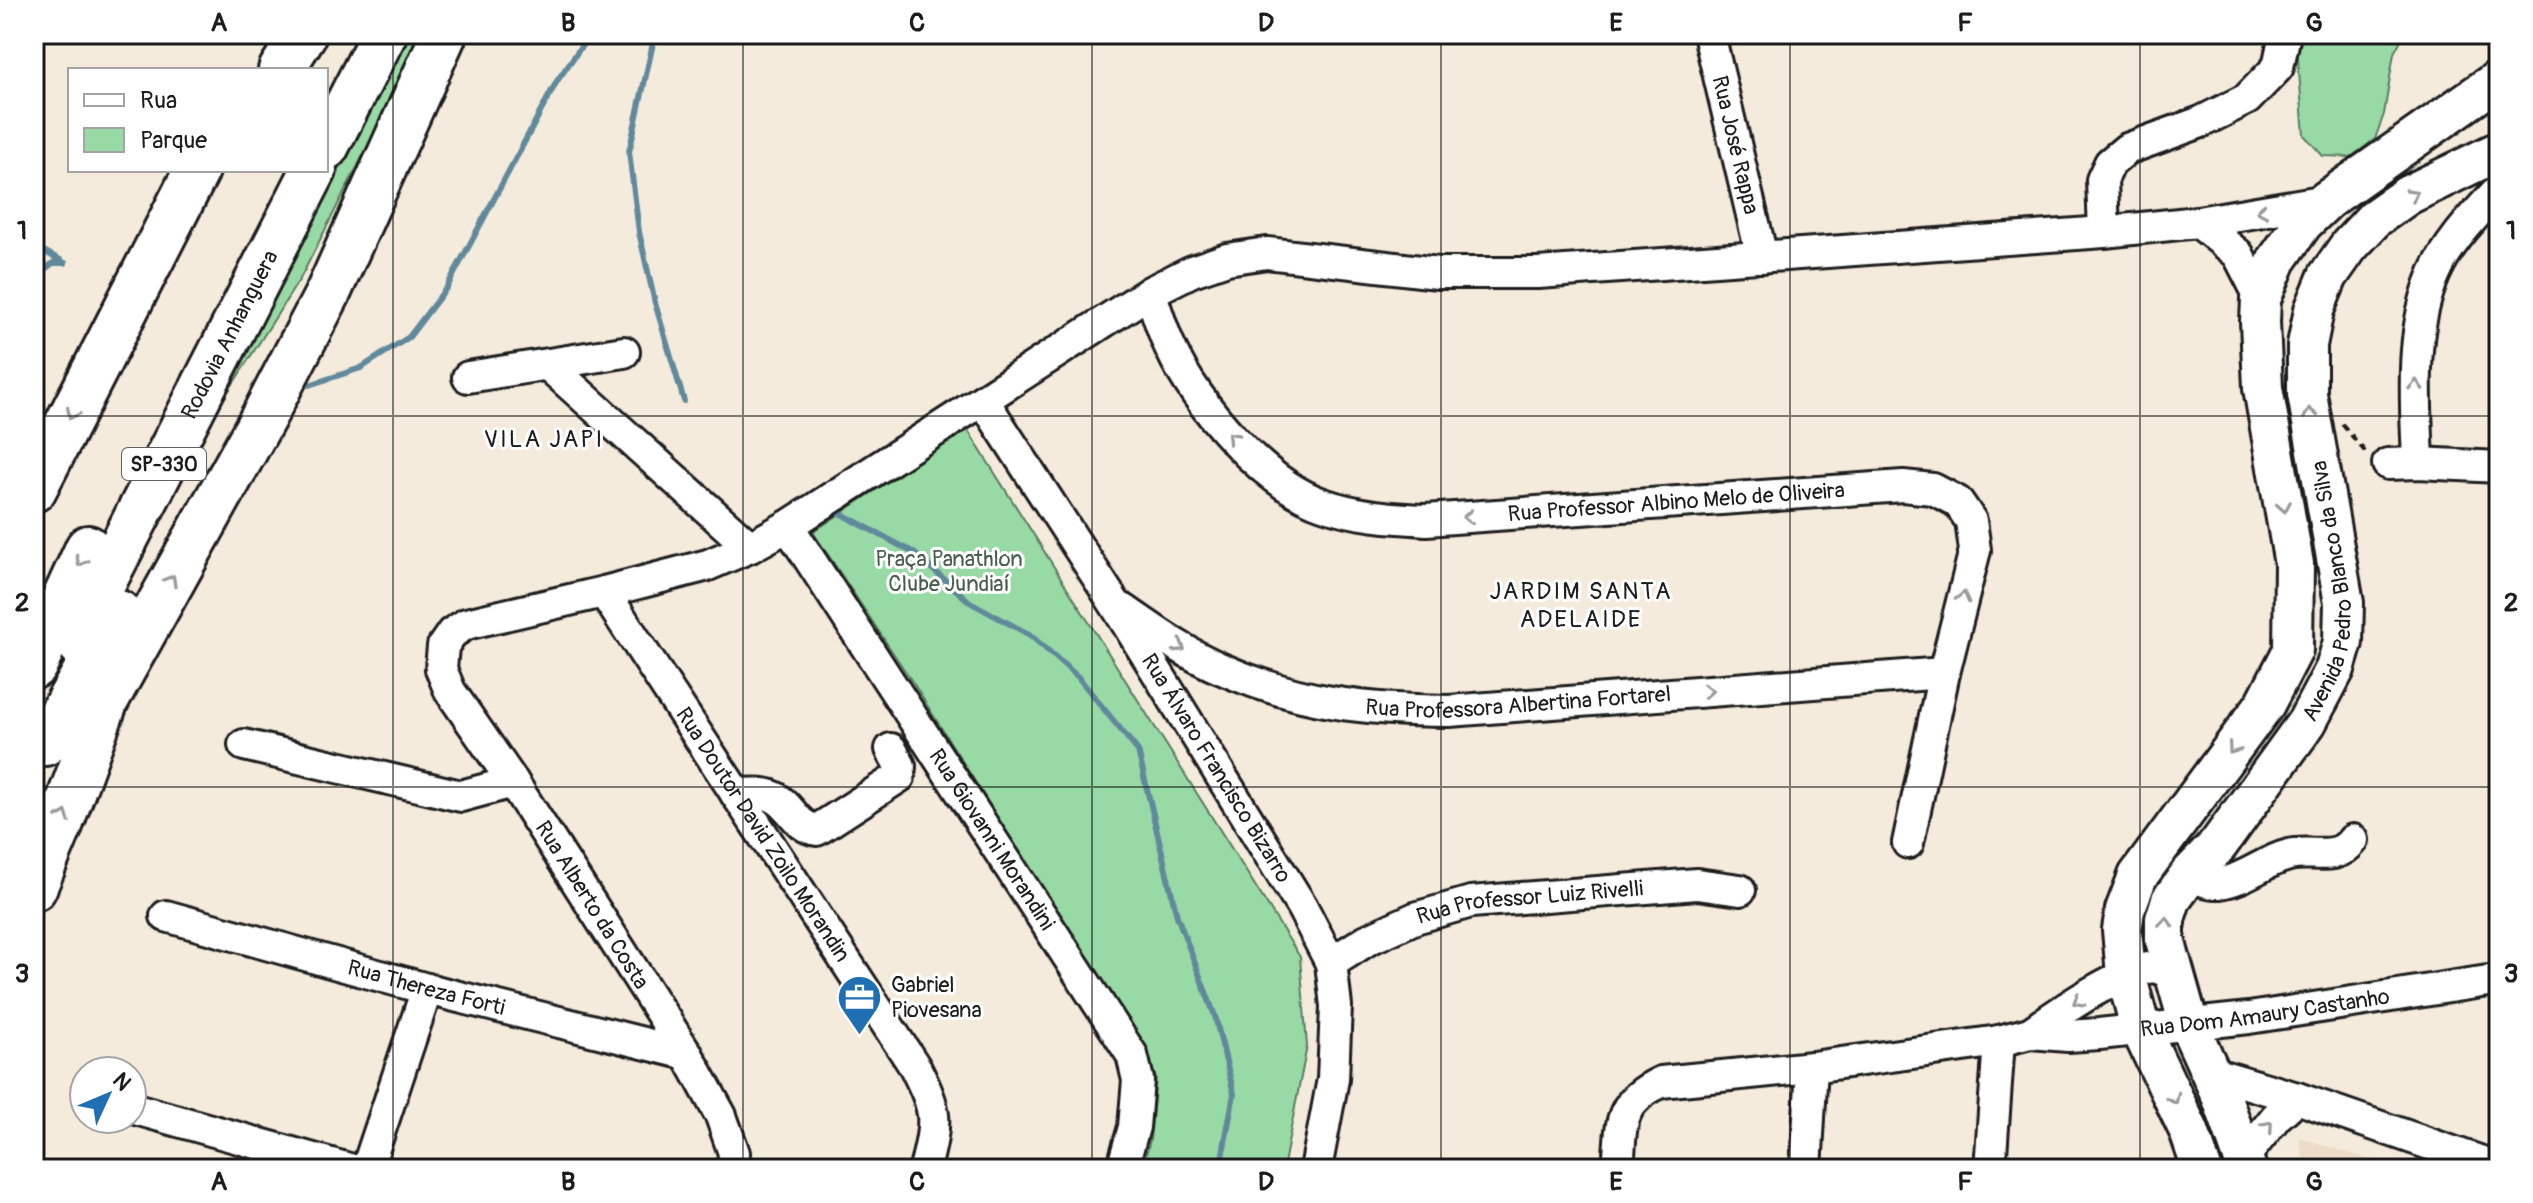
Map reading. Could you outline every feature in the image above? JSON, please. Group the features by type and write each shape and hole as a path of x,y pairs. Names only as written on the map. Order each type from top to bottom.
{"highway":[{"path":"252,68 273,34"},
{"path":"282,68 304,34"},
{"path":"328,90 357,34"},
{"path":"328,143 384,34"},
{"path":"39,754 286,332 442,34"},
{"path":"34,888 106,700 264,416 328,293 442,34"},
{"path":"34,489 196,172"},
{"path":"92,375 217,172"},
{"name":"Rodovia Anhanguera","path":"34,666 75,571 285,172"},
{"name":"Rodovia Anhanguera","path":"39,754 97,595 313,172"}],"main road":[{"name":"Avenida Pedro Blanco da Silva","path":"2202,1169 2189,1131 2141,1030 2126,975 2122,930 2125,910 2138,876 2265,704 2293,650 2294,564 2263,388 2261,299 2277,260 2303,223 2327,200 2499,79"},
{"name":"Avenida Pedro Blanco da Silva","path":"2245,1164 2222,1098 2189,1025 2165,940 2165,919 2171,900 2189,875 2218,845 2307,722 2335,669 2343,642 2344,603 2307,394 2307,345 2314,310 2328,276 2349,246 2375,218 2408,195 2499,151"}],"street":[{"name":"Rua José Rappa","path":"1709,34 1762,257"},
{"path":"2104,232 2102,180 2110,163 2127,149 2201,122 2247,99 2278,67 2285,34"},
{"path":"2499,189 2455,241 2436,271 2427,295 2420,319 2415,389 2403,464 2499,467"},
{"path":"604,592 708,565 750,547 788,526 1150,292 1192,271 1227,259 1267,253 1438,273 1538,273 2104,232 2198,222 2327,200"},
{"path":"2198,222 2238,254 2261,299"},
{"name":"Rua Professor Albino Melo de Oliveira","path":"1150,292 1171,350 1199,398 1233,440 1276,478 1320,503 1369,517 1426,520 1903,486 1933,489 1958,502 1971,521 1975,550 1944,673 1908,843"},
{"path":"468,377 624,352"},
{"path":"548,365 750,547"},
{"name":"Rua Álvaro Francisco Bizarro","path":"983,400 1115,604 1302,907 1331,963 1336,1006 1333,1079 1316,1169"},
{"name":"Rua Giovanni Morandini","path":"788,526 1132,1055 1138,1080 1134,1127 1122,1169"},
{"name":"Rua Alberto da Costa","path":"604,592 466,624 452,633 443,646 441,669 450,691 513,782 687,1054 721,1116 734,1153 733,1169"},
{"name":"Rua Doutor David Zoilo Morandin","path":"604,592 915,1067 932,1100 935,1127 925,1169"},
{"name":"Rua Professora Albertina Fortarel","path":"1115,604 1181,648 1221,669 1297,696 1383,710 1449,711 1944,673"},
{"path":"244,745 461,796 513,782"},
{"path":"736,794 763,793 775,797 801,824 817,830 899,777 900,766 891,749"},
{"path":"2189,875 2214,884 2235,881 2291,854 2332,855 2342,852 2353,840"},
{"name":"Rua Professor Luiz Rivelli","path":"1331,963 1367,940 1415,918 1471,902 1697,884 1740,890"},
{"name":"Rua Thereza Forti","path":"166,916 427,989 687,1054"},
{"name":"Rua Dom Amaury Castanho","path":"2030,1033 2058,1013 2126,975 2156,967 2174,975"},
{"name":"Rua Dom Amaury Castanho","path":"1618,1169 1623,1120 1630,1103 1645,1089 1661,1082 1812,1067 1999,1041 2030,1033 2068,1036 2249,1018 2488,981 2499,982"},
{"path":"367,1169 427,989"},
{"path":"1990,1169 1999,1041"},
{"path":"1806,1169 1812,1067"},
{"path":"2209,1072 2297,1098 2499,1168"},
{"path":"2245,1164 2276,1117 2297,1098"},
{"path":"148,1112 349,1169"}],"path":[{"path":"2345,430 2372,459 2403,464"}],"shaded area":[{"path":"2299,1137 2399,1169 2305,1169"}],"green space":[{"path":"405,34 425,34 301,277 212,417 268,303"},
{"path":"2296,34 2404,34 2394,53 2384,114 2375,139 2351,157 2323,156 2304,135"},
{"name":"Praça Panathlon Clube Jundiaí","path":"967,429 1300,957 1307,1046 1283,1169 1142,1169 1150,1140 1156,1077 1135,1037 915,686 813,532"}],"waterway":[{"path":"309,385 361,368 409,337 447,287 557,81 590,34"},
{"path":"655,34 629,152 639,232 655,303 684,401"},
{"path":"34,246 62,261"},
{"path":"34,278 53,263 65,263"},
{"path":"838,512 914,553 970,602 1030,635 1078,677 1138,751 1177,916 1215,1016 1234,1094 1220,1169"}],"place":[{"name":"Gabriel Piovesana","path":"860,1037"}],"district":[{"name":"VILA JAPI","path":"544,439"},
{"name":"JARDIM SANTA ADELAIDE","path":"1581,605"}]}
